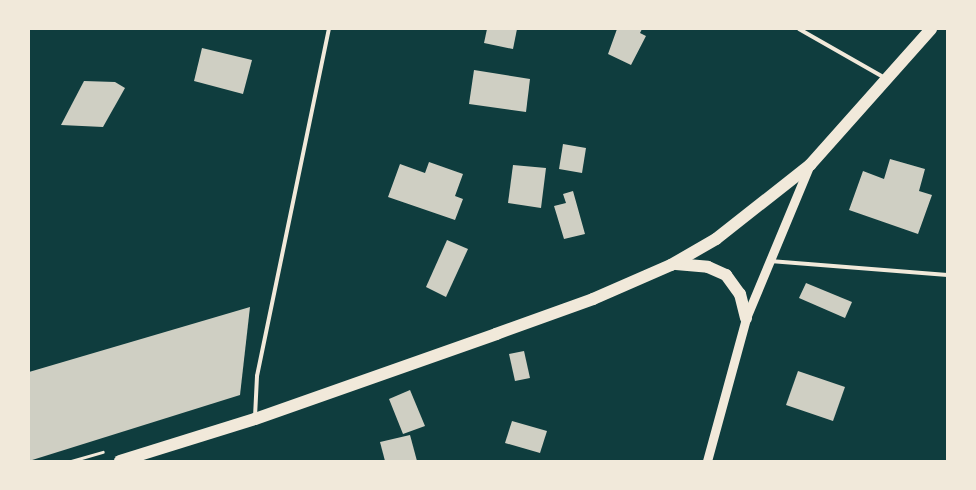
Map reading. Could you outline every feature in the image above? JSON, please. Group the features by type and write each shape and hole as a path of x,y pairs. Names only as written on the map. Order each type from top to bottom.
{"main road":[{"path":"120,461 255,419 593,299 671,265 716,239 810,165 931,29"},
{"path":"671,265 688,263 726,275 740,294 746,318"}],"street":[{"path":"707,461 746,318 810,165"}],"lane":[{"path":"255,419 257,376 330,29"},
{"path":"799,29 886,79"},
{"path":"770,261 947,275"}],"path":[{"path":"71,461 107,451"}],"building":[{"path":"487,29 517,29 513,49 484,43"},
{"path":"617,29 642,29 640,33 646,36 631,65 608,54"},
{"path":"202,48 252,60 243,94 194,81"},
{"path":"474,70 530,79 526,112 469,104"},
{"path":"84,81 115,82 125,88 103,127 61,125"},
{"path":"563,144 586,148 582,173 559,169"},
{"path":"890,159 925,169 919,191 932,195 918,234 849,210 863,171 884,179"},
{"path":"429,162 463,174 455,196 463,199 455,220 388,197 400,164 425,173"},
{"path":"513,165 546,168 541,208 508,203"},
{"path":"573,191 585,234 564,239 554,206 566,203 563,194"},
{"path":"447,240 468,249 446,297 426,287"},
{"path":"806,283 852,302 845,318 799,298"},
{"path":"250,307 240,395 29,461 29,372"},
{"path":"524,351 530,378 515,381 509,354"},
{"path":"798,371 845,387 833,421 786,405"},
{"path":"410,390 425,426 403,434 389,399"},
{"path":"512,421 547,431 540,453 505,443"},
{"path":"410,435 417,461 385,461 380,442"}]}
